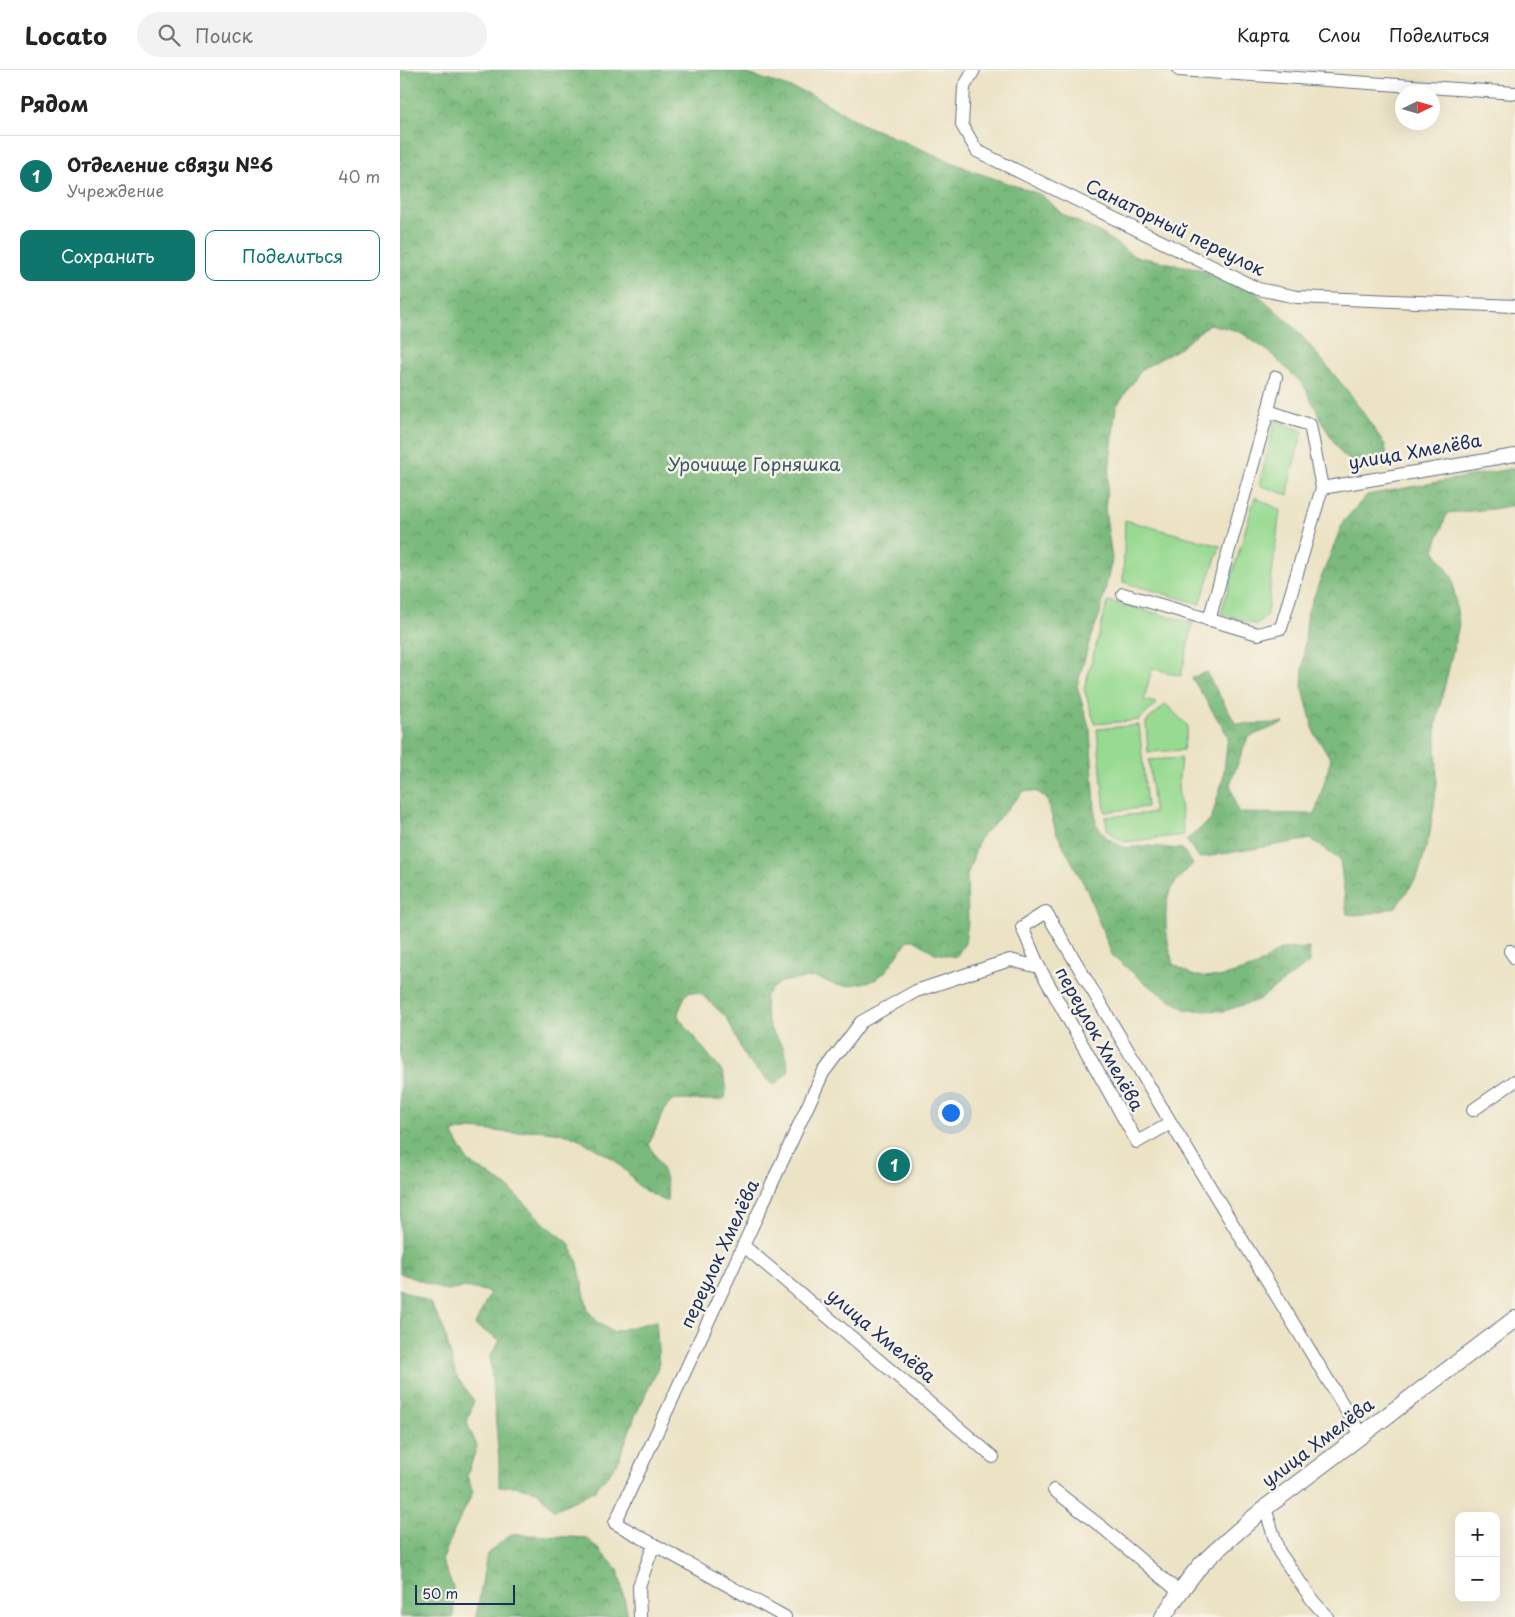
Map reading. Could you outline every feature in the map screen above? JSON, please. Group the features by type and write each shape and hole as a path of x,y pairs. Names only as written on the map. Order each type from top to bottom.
{"main road":[{"name":"улица Хмелёва","path":"1163,1617 1179,1592 1201,1565 1231,1536 1265,1508 1515,1319"}],"street":[{"name":"Санаторный переулок","path":"974,70 964,87 962,124 977,151 1258,288 1297,297 1515,306"},
{"path":"1179,70 1515,94"},
{"path":"1210,620 1276,377"},
{"path":"1122,594 1258,634 1282,628 1322,488 1310,425 1268,411"},
{"name":"улица Хмелёва","path":"1322,488 1515,455"},
{"path":"1039,967 1022,927 1046,912 1171,1124 1362,1436"},
{"name":"переулок Хмелёва","path":"654,1544 615,1523 823,1073 861,1022 916,991 1010,960 1039,967 1137,1142 1171,1124"},
{"path":"1473,1110 1515,1081"},
{"name":"улица Хмелёва","path":"744,1246 993,1457"},
{"path":"1054,1490 1103,1528 1179,1592"},
{"path":"1265,1508 1279,1552 1312,1602 1327,1617"},
{"path":"640,1617 639,1586 654,1544 785,1617"}],"green space":[{"name":"Урочище Горняшка","path":"400,70 740,70 810,94 862,124 975,172 1042,195 1062,214 1101,233 1134,256 1203,270 1253,290 1295,328 1351,395 1385,445 1387,456 1376,466 1360,469 1341,453 1303,384 1268,351 1239,331 1209,324 1180,348 1142,369 1116,407 1105,509 1112,559 1100,614 1091,636 1077,686 1090,730 1096,824 1107,838 1125,848 1147,846 1182,849 1193,864 1174,884 1170,891 1166,909 1166,928 1173,964 1194,976 1221,977 1255,967 1281,949 1309,948 1309,963 1258,1000 1224,1011 1186,1010 1145,983 1112,955 1086,888 1056,832 1047,799 1038,792 1024,791 979,839 967,876 968,922 965,943 956,957 935,953 914,940 908,940 886,971 875,980 847,986 836,985 815,977 780,982 772,988 765,997 766,1013 771,1030 783,1046 789,1069 775,1084 771,1084 746,1059 727,1018 700,993 689,992 685,996 678,1013 679,1018 723,1073 726,1085 725,1098 719,1100 672,1101 665,1109 649,1144 665,1176 667,1200 663,1200 640,1188 612,1158 575,1137 555,1132 534,1130 514,1133 472,1129 453,1132 468,1161 508,1187 545,1224 569,1243 578,1263 588,1311 598,1322 612,1332 656,1321 659,1367 635,1416 617,1464 595,1490 554,1510 537,1491 514,1486 499,1487 499,1459 490,1356 500,1341 475,1325 490,1293 464,1287 447,1291 400,1273"},
{"path":"1275,420 1303,431 1291,473 1288,495 1259,485"},
{"path":"1515,468 1515,505 1447,513 1434,550 1452,577 1459,625 1436,723 1437,783 1430,833 1418,876 1396,907 1366,914 1347,914 1340,860 1311,839 1199,858 1186,840 1211,820 1223,779 1228,736 1192,678 1206,672 1236,724 1284,723 1248,737 1230,784 1238,813 1315,814 1331,759 1315,735 1302,686 1307,614 1343,522 1367,495"},
{"path":"1255,497 1280,510 1267,615 1257,625 1221,613"},
{"path":"1125,520 1220,546 1200,604 1123,582"},
{"path":"1108,601 1193,623 1181,676 1152,668 1144,700 1157,703 1139,720 1095,724 1084,689"},
{"path":"1166,704 1188,726 1183,750 1148,752 1146,722"},
{"path":"1139,725 1147,807 1105,812 1097,729"},
{"path":"1181,758 1178,787 1184,835 1124,842 1108,832 1105,817 1154,813 1149,760"},
{"path":"400,1289 430,1303 443,1327 456,1376 474,1400 467,1423 477,1446 467,1476 473,1492 442,1561 453,1587 454,1617 400,1617"},
{"path":"511,1534 587,1538 618,1569 628,1617 476,1617 487,1554"}],"place":[{"name":"Отделение связи №6","path":"894,1165"}]}
